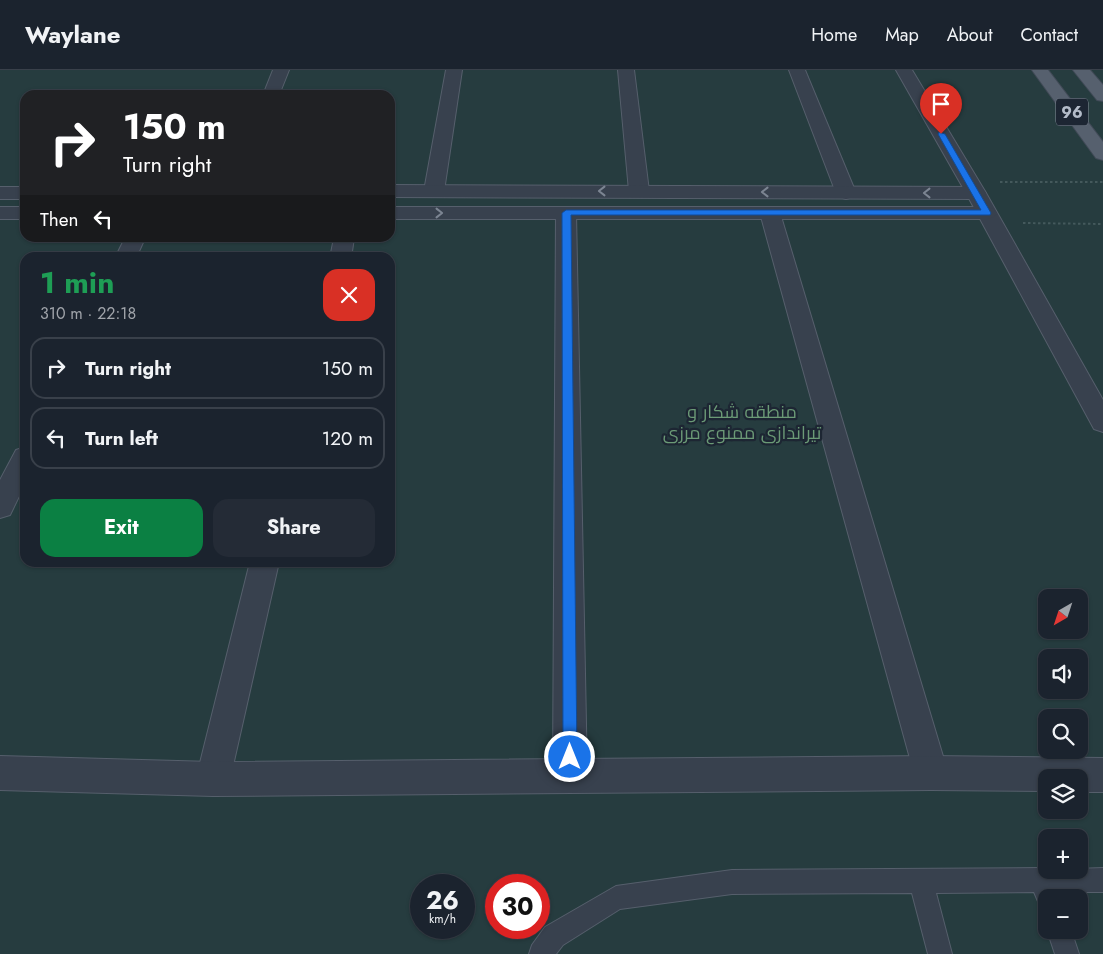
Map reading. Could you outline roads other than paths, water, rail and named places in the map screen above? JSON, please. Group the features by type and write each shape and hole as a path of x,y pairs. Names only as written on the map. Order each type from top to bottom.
{"main road":[{"name":"96","path":"1040,70 1103,154"},
{"name":"96","path":"1081,70 1103,96"}],"street":[{"path":"272,90 281,70"},
{"path":"434,191 454,70"},
{"path":"626,70 639,191"},
{"path":"797,70 846,193"},
{"path":"904,70 973,188 1103,422"},
{"path":"395,192 846,193 973,188"},
{"path":"0,193 20,193"},
{"path":"0,213 20,213"},
{"path":"395,213 770,213 989,218"},
{"path":"566,213 570,776"},
{"path":"770,213 931,773"},
{"path":"0,507 20,467"},
{"path":"213,779 264,567"},
{"path":"0,773 213,779 931,773 1103,775"}],"lane":[{"path":"541,954 554,936 616,898 732,882 921,881 1045,889 1103,880"},
{"path":"921,881 940,954"},
{"path":"1062,939 1067,954"}],"park label":[{"name":"منطقه شکار و تیراندازی ممنوع مرزی","path":"742,422"}]}
